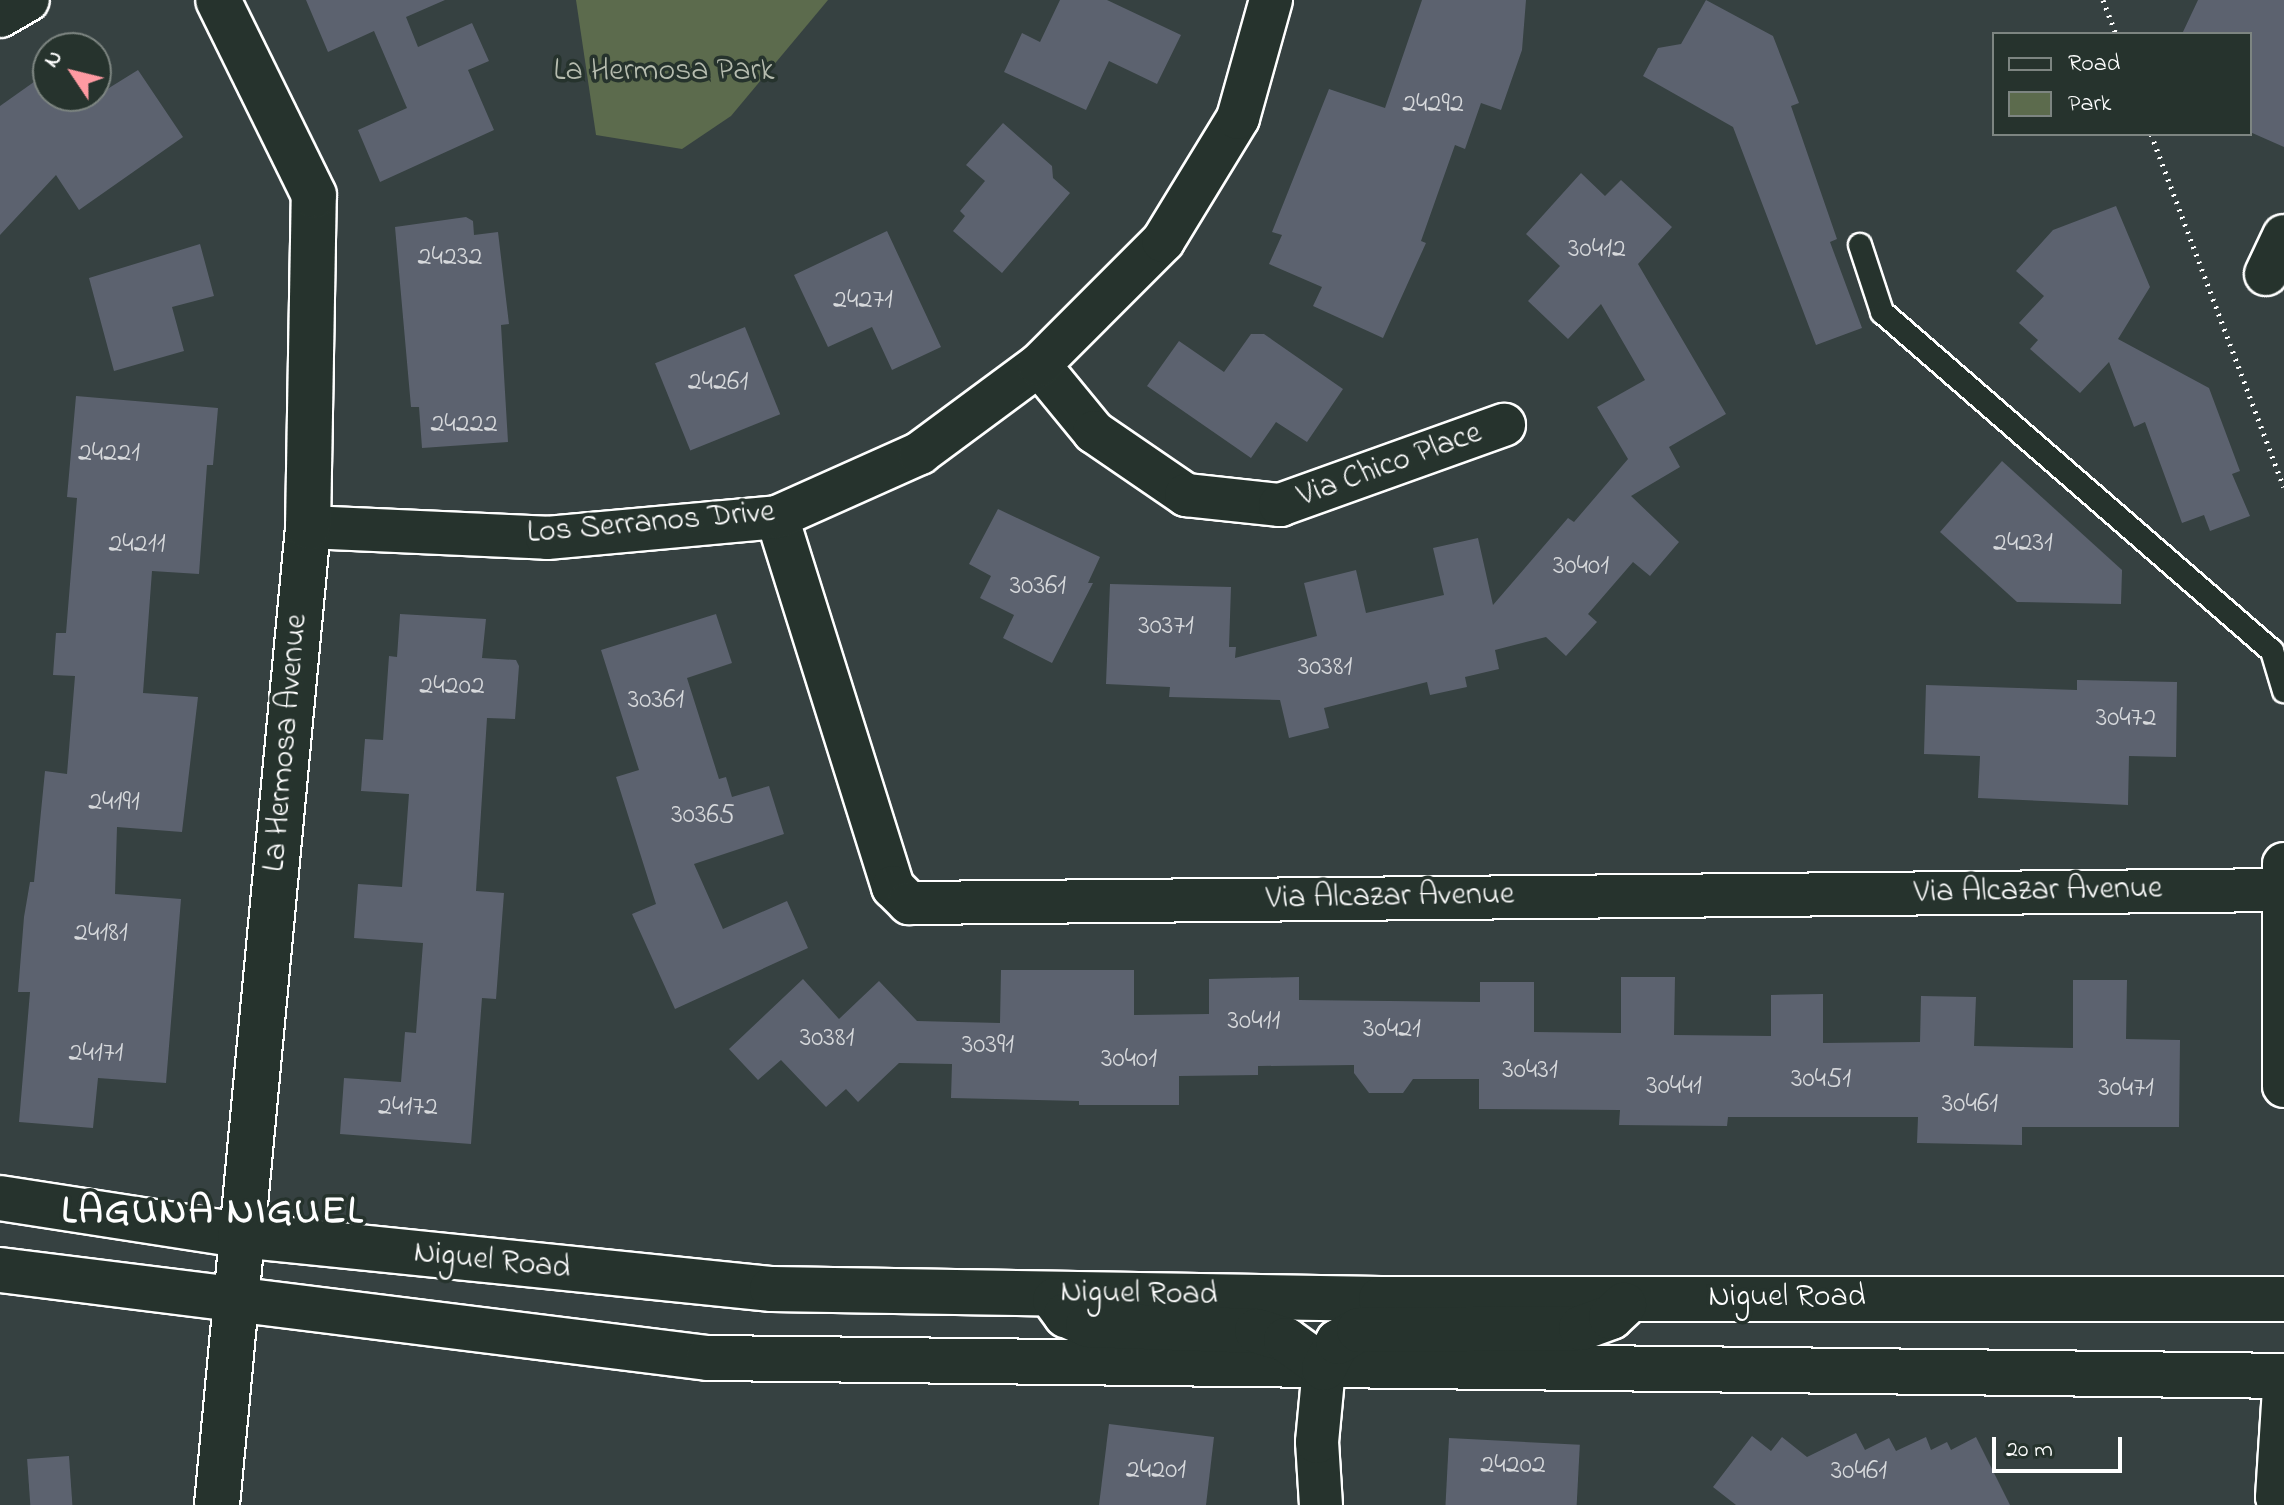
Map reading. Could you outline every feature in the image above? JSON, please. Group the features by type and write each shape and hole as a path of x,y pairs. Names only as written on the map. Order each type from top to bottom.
{"main road":[{"name":"La Hermosa Avenue","path":"217,1505 308,527 314,195 218,0"},
{"name":"Niguel Road","path":"0,1198 240,1235 772,1289 1051,1294 2284,1299"},
{"path":"0,1270 237,1302 708,1358 1324,1368 2284,1376"},
{"path":"1051,1294 1066,1315 1088,1325 1257,1331 1286,1340 1324,1368"},
{"path":"1324,1368 1338,1342 1359,1330 1581,1328 1611,1317 1632,1297"}],"street":[{"path":"0,16 28,0"},
{"name":"Los Serranos Drive","path":"308,527 547,538 777,517 920,453 1039,365 1163,241 1238,118 1271,0"},
{"path":"2266,274 2284,236"},
{"name":"Via Chico Place","path":"1039,365 1094,432 1186,495 1280,505 1504,425"},
{"name":"Via Alcazar Avenue","path":"777,517 893,887 909,903 2283,877"},
{"path":"2283,877 2284,1086"},
{"path":"1321,1505 1317,1442 1324,1368"},
{"path":"2282,1505 2277,1497 2284,1388"}],"lane":[{"path":"1860,245 1882,312 2272,651 2284,691"}],"path":[{"path":"2103,0 2115,32"},
{"path":"2152,136 2284,487"}],"green space":[{"name":"La Hermosa Park","path":"576,0 828,0 731,116 682,149 596,135"}],"building":[{"path":"306,0 445,0 406,17 418,47 472,23 489,61 468,70 494,130 380,182 358,130 407,108 374,31 328,52"},
{"path":"1060,0 1107,0 1181,35 1157,84 1109,61 1086,110 1004,72 1022,33 1040,42"},
{"path":"1422,0 1526,0 1522,50 1501,110 1481,103 1465,149 1455,145 1421,241 1426,243 1383,338 1313,306 1322,287 1269,264 1282,235 1272,232 1329,89 1385,108"},
{"path":"1706,0 1773,36 1799,103 1791,106 1837,239 1830,242 1862,328 1816,345 1733,127 1643,76 1658,48 1681,44"},
{"path":"2198,0 2284,0 2284,147 2252,133 2252,32 2183,32"},
{"path":"138,70 183,137 79,210 56,175 0,235 0,106 32,83 32,112 112,112 112,86"},
{"path":"1003,123 1052,166 1053,178 1070,193 1002,273 953,231 965,216 960,211 985,181 966,165"},
{"path":"1581,173 1605,196 1621,180 1672,227 1638,264 1726,414 1669,447 1680,467 1631,496 1679,542 1650,576 1633,562 1588,614 1597,622 1566,656 1546,637 1495,650 1499,669 1465,677 1467,687 1430,695 1427,682 1324,708 1329,728 1289,738 1280,700 1169,697 1170,687 1106,684 1110,584 1231,587 1229,647 1236,647 1235,658 1317,636 1304,583 1356,570 1366,613 1444,595 1433,548 1478,538 1493,605 1568,518 1574,522 1628,459 1597,407 1645,380 1601,304 1568,339 1528,301 1560,266 1526,234"},
{"path":"2116,206 2150,287 2118,339 2209,388 2240,471 2232,474 2250,516 2210,531 2204,515 2182,523 2145,422 2134,427 2109,362 2080,393 2030,349 2038,340 2019,323 2044,296 2016,271 2053,230"},
{"path":"466,217 473,221 474,235 498,232 509,324 501,325 508,442 422,448 419,407 411,407 395,227"},
{"path":"887,231 941,347 892,370 872,327 828,347 794,275"},
{"path":"200,244 214,296 172,307 184,351 114,371 89,278"},
{"path":"745,327 780,414 690,450 655,363"},
{"path":"1251,334 1264,334 1343,389 1307,442 1276,422 1251,458 1147,386 1179,341 1224,372"},
{"path":"76,396 218,408 213,465 207,465 199,574 152,571 143,693 198,697 182,832 117,827 115,894 181,899 166,1083 98,1078 93,1128 19,1122 30,992 18,992 24,917 30,882 34,882 45,771 67,774 75,676 53,675 56,633 66,633 77,498 67,497"},
{"path":"2002,461 2122,570 2121,604 2017,602 1940,532"},
{"path":"998,509 1100,557 1088,583 1093,583 1052,663 1003,638 1014,615 980,598 991,576 969,564"},
{"path":"400,614 486,619 482,658 516,660 519,666 515,719 487,718 476,891 504,893 496,999 482,998 471,1144 340,1134 344,1078 401,1082 405,1032 416,1033 423,943 354,938 358,884 402,887 409,794 361,791 365,739 383,740 389,656 397,657"},
{"path":"716,614 732,663 687,678 719,779 726,777 732,797 769,786 784,834 694,864 723,929 787,901 808,948 675,1009 632,914 656,904 616,777 639,770 601,650"},
{"path":"2077,680 2177,682 2176,757 2129,756 2128,805 1978,798 1980,756 1924,754 1926,685 2077,690"},
{"path":"1001,970 1134,970 1134,1015 1209,1014 1209,979 1299,977 1299,1000 1480,1002 1480,982 1534,982 1534,1032 1621,1033 1621,977 1675,977 1674,1035 1771,1036 1771,995 1823,994 1823,1043 1920,1042 1921,996 1976,997 1974,1046 2073,1048 2073,980 2127,980 2126,1039 2180,1040 2179,1127 2022,1127 2022,1145 1917,1143 1918,1117 1728,1117 1727,1126 1619,1125 1620,1110 1479,1109 1479,1079 1413,1079 1403,1093 1369,1093 1354,1073 1354,1065 1258,1066 1258,1075 1179,1076 1179,1105 1079,1105 1079,1101 951,1098 952,1064 899,1063 858,1102 846,1089 826,1107 781,1060 758,1080 729,1049 803,979 839,1019 879,981 917,1021 1000,1023"},
{"path":"1109,1424 1214,1437 1206,1505 1099,1505"},
{"path":"1856,1433 1865,1450 1889,1438 1896,1451 1926,1437 1931,1450 1947,1442 1951,1450 1976,1437 2010,1505 1736,1505 1713,1487 1752,1436 1771,1451 1782,1437 1807,1457"},
{"path":"1449,1438 1580,1445 1577,1505 1445,1505"},
{"path":"69,1456 72,1505 30,1505 27,1459"}],"district":[{"name":"LAGUNA NIGUEL","path":"213,1213"}]}
